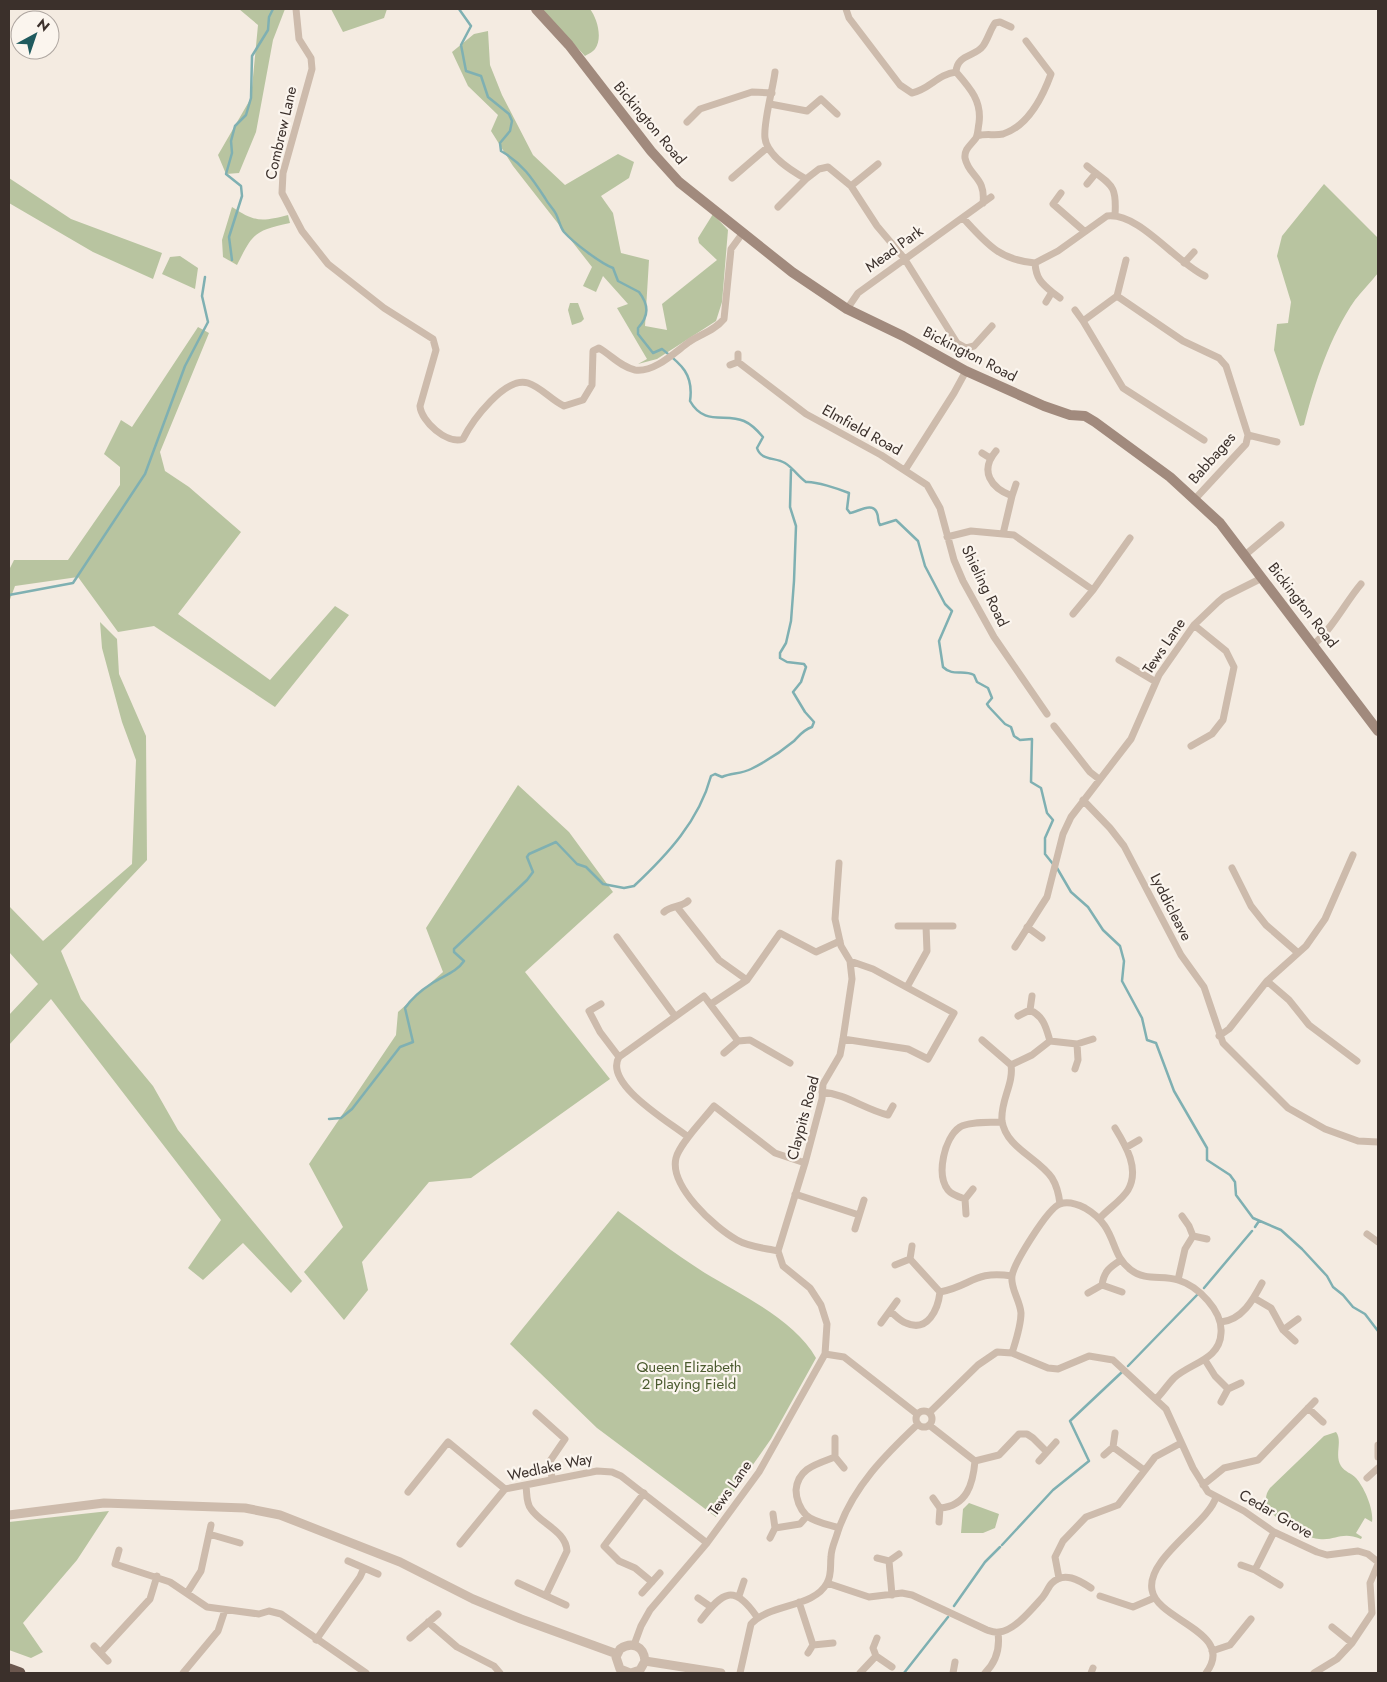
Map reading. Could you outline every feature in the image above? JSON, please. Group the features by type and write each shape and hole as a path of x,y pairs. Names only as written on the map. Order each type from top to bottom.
{"highway":[{"path":"9,1669 20,1673"}],"main road":[{"name":"Bickington Road","path":"536,9 569,45 645,144 673,176 742,234 846,309 903,336 966,371 1044,406 1070,415 1085,416 1170,478 1195,499 1220,524 1245,555 1378,731"}],"street":[{"name":"Combrew Lane","path":"296,9 299,39 311,58 312,69 283,172 282,192 302,231 328,264 384,308 433,338 436,350 420,406 420,413 427,422 450,440 457,441 463,439 498,394 508,386 520,381 536,386 564,406 583,400 592,385 592,351 596,348 599,348 625,366 636,370 659,363 713,329 724,319 731,249 742,234"},
{"path":"846,9 849,18 900,85 912,93 919,92 944,74 956,72"},
{"path":"983,203 984,191 978,177 968,167 965,156 966,148 977,136 981,110 977,98 956,72 956,66 966,54 978,51 985,44 995,23 1000,22 1012,27"},
{"path":"977,136 1006,133 1022,122 1039,102 1051,74 1026,41"},
{"path":"775,72 764,137 768,147 792,171 806,179"},
{"path":"687,122 700,109 752,92 772,93"},
{"path":"770,104 806,111 821,99 837,114"},
{"path":"732,178 768,147"},
{"path":"851,186 878,164"},
{"path":"1088,166 1114,189 1116,195 1115,215"},
{"path":"778,207 806,179 819,169 828,167 851,186 877,226 904,258 957,343 966,348 974,346 992,326"},
{"path":"1087,184 1096,174"},
{"path":"1061,193 1053,204 1084,231"},
{"name":"Mead Park","path":"846,309 858,293 991,196"},
{"path":"962,218 989,246 1005,257 1036,263 1058,251 1107,216 1115,215 1133,222 1184,263 1205,276"},
{"path":"1184,263 1194,252"},
{"path":"1083,321 1117,296 1126,260"},
{"path":"1036,263 1036,274 1041,284 1060,298"},
{"path":"1046,302 1052,292"},
{"name":"Babbages","path":"1117,296 1183,341 1219,358 1226,366 1248,434 1246,444 1195,499"},
{"path":"1075,310 1123,388 1204,440"},
{"name":"Elmfield Road","path":"730,364 738,358 806,414 905,470 966,371"},
{"name":"Babbages","path":"1248,434 1277,442"},
{"path":"996,451 990,458 987,466 988,475 992,483 1002,492 1012,496"},
{"path":"982,453 990,458"},
{"name":"Shieling Road","path":"905,470 927,485 933,493 940,508 947,537 963,581 994,637 1047,714"},
{"path":"1003,534 1016,484"},
{"path":"1245,555 1281,525"},
{"path":"947,537 971,531 1003,534 1023,540 1093,590"},
{"path":"1073,614 1093,590 1130,538"},
{"name":"Tews Lane","path":"1015,947 1047,897 1062,834 1082,800 1131,739 1156,682 1194,625 1224,596 1262,578"},
{"path":"1314,644 1323,636 1344,604 1361,584"},
{"path":"1190,746 1212,734 1223,720 1234,667 1226,651 1194,625"},
{"path":"1119,660 1156,682"},
{"path":"1054,726 1090,772 1099,779"},
{"name":"Lyddicleave","path":"1082,800 1110,828 1124,846 1181,955 1204,987 1211,1004 1219,1036 1223,1043 1288,1108 1325,1129 1358,1141 1378,1142"},
{"path":"1219,1036 1229,1029 1267,981 1297,952 1306,946 1325,919 1353,855"},
{"name":"Claypits Road","path":"778,1251 805,1163 823,1084 840,1055 843,1040 852,979 850,961 840,941 835,919 839,863"},
{"path":"1232,868 1250,906 1266,924 1297,952"},
{"path":"664,912 670,906 677,907 688,901"},
{"path":"677,907 719,960 747,980"},
{"path":"898,926 953,926"},
{"path":"907,988 927,951 926,926"},
{"path":"1027,927 1042,938"},
{"path":"711,1004 747,980 780,933 816,952 840,941"},
{"path":"617,937 675,1016"},
{"path":"843,1040 908,1049 928,1059 954,1014 874,970 850,961"},
{"path":"1267,981 1289,1000 1310,1025 1358,1061"},
{"path":"688,1137 645,1106 629,1090 616,1066 619,1058 704,996 738,1041"},
{"path":"1030,1010 1032,996"},
{"path":"601,1004 590,1011 600,1032 619,1058"},
{"path":"1018,1016 1030,1010"},
{"path":"1030,1010 1039,1015 1046,1025 1050,1041"},
{"path":"724,1053 738,1041 750,1040 790,1063"},
{"path":"982,1040 1011,1065 1012,1073 1004,1102 1002,1122 1010,1138 1053,1179 1060,1204"},
{"path":"1011,1065 1032,1055 1050,1041 1077,1044 1094,1040"},
{"path":"1075,1069 1078,1060 1077,1044"},
{"path":"822,1092 842,1094 868,1110 888,1115 893,1106"},
{"path":"778,1251 736,1240 699,1209 680,1181 675,1167 679,1151 714,1106 775,1153 805,1163"},
{"path":"965,1199 952,1194 942,1180 942,1172 951,1136 962,1126 1002,1122"},
{"path":"1100,1218 1128,1190 1134,1173 1127,1147 1115,1128"},
{"path":"1127,1147 1139,1140"},
{"path":"966,1214 965,1199 973,1188"},
{"path":"795,1194 860,1215"},
{"path":"854,1229 864,1200"},
{"path":"1012,1353 1020,1327 1021,1312 1012,1276 1016,1266 1048,1214 1060,1204 1071,1202 1100,1218 1114,1238 1121,1260 1140,1276 1178,1280 1193,1287 1215,1311 1221,1322 1220,1342 1205,1360 1174,1377 1157,1398"},
{"path":"1182,1216 1193,1236"},
{"path":"1367,1234 1378,1242"},
{"path":"1193,1236 1207,1239"},
{"path":"1178,1280 1185,1249 1193,1236"},
{"path":"910,1259 912,1246"},
{"name":"Tews Lane","path":"634,1645 641,1626 650,1610 707,1543 759,1472 825,1354 828,1335 825,1315 810,1288 783,1266 778,1251"},
{"path":"895,1265 910,1259"},
{"path":"890,1311 905,1323 916,1325 932,1318 938,1309 940,1292 910,1259"},
{"path":"1102,1284 1103,1275 1121,1260"},
{"path":"940,1292 955,1289 980,1275 999,1274 1012,1276"},
{"path":"1221,1322 1236,1317 1254,1298 1262,1283"},
{"path":"1102,1284 1122,1292"},
{"path":"1088,1293 1102,1284"},
{"path":"1254,1298 1271,1308 1283,1330 1295,1341"},
{"path":"882,1323 897,1301"},
{"path":"1283,1330 1298,1318"},
{"path":"930,1412 988,1356 997,1352 1012,1353 1058,1369 1089,1356 1113,1360 1157,1398 1172,1420 1181,1443 1203,1484 1216,1497 1210,1509 1167,1555 1152,1583 1154,1598 1206,1639 1212,1651 1211,1668 1206,1673"},
{"path":"825,1354 844,1357 917,1414 918,1424"},
{"path":"1205,1360 1215,1376 1228,1389"},
{"path":"1221,1402 1228,1389 1241,1382"},
{"path":"1203,1484 1224,1468 1258,1460 1315,1401"},
{"path":"1308,1408 1323,1422"},
{"path":"917,1414 924,1410 930,1412"},
{"path":"918,1424 923,1427 929,1425 932,1418 930,1412"},
{"path":"536,1414 565,1440 550,1461 552,1479"},
{"path":"740,1673 751,1624 757,1617 766,1612 799,1602 820,1592 827,1583 831,1555 839,1528 856,1491 888,1453 918,1424"},
{"path":"929,1425 974,1461"},
{"path":"1104,1455 1113,1447 1115,1433"},
{"path":"974,1461 998,1454 1019,1434 1027,1434 1047,1452"},
{"path":"836,1438 834,1457 844,1468"},
{"path":"408,1492 448,1442 506,1489"},
{"path":"1039,1461 1056,1442"},
{"path":"1059,1578 1056,1557 1063,1541 1086,1517 1118,1506 1154,1457 1181,1443"},
{"path":"1378,1445 1378,1457"},
{"path":"1113,1447 1144,1470"},
{"path":"834,1457 810,1467 800,1475 796,1494 798,1502 807,1516 839,1528"},
{"path":"940,1508 954,1506 967,1494 972,1485 974,1461"},
{"path":"1367,1478 1378,1468"},
{"name":"Wedlake Way","path":"460,1544 506,1489 552,1479 605,1471 621,1476 707,1543"},
{"path":"526,1486 529,1507 561,1536 566,1545 567,1551 546,1596"},
{"path":"644,1493 604,1546 619,1561 635,1568 652,1582"},
{"name":"Cedar Grove","path":"1216,1497 1234,1504 1274,1532 1327,1556 1358,1551 1368,1554 1378,1563"},
{"path":"933,1498 940,1508 939,1522"},
{"path":"9,1515 104,1503 245,1508 280,1515 400,1562 521,1619 617,1654"},
{"path":"770,1538 775,1528 773,1514"},
{"path":"775,1528 800,1524 807,1516"},
{"path":"187,1593 201,1571 211,1525"},
{"path":"1255,1570 1274,1532"},
{"path":"209,1534 240,1544"},
{"path":"119,1550 115,1564 158,1576 207,1607 259,1614 269,1611 281,1614 362,1672"},
{"path":"877,1558 889,1561 899,1554"},
{"path":"348,1561 378,1574"},
{"path":"889,1561 892,1595"},
{"path":"1314,1673 1337,1659 1352,1643 1372,1613 1370,1583 1378,1563"},
{"path":"1241,1565 1255,1570 1280,1585"},
{"path":"316,1640 360,1578 364,1568"},
{"path":"642,1593 660,1572"},
{"path":"101,1652 150,1599 158,1576"},
{"path":"827,1583 869,1597 912,1595 987,1630 998,1633 1010,1628 1024,1616 1059,1578 1069,1577 1091,1588"},
{"path":"739,1596 744,1581"},
{"path":"518,1583 566,1605"},
{"path":"701,1620 711,1607 728,1595 739,1596 745,1600 757,1617"},
{"path":"1100,1596 1132,1607 1154,1598"},
{"path":"698,1598 711,1607"},
{"path":"799,1602 813,1645"},
{"path":"183,1673 218,1631 225,1610"},
{"path":"410,1638 438,1614"},
{"path":"1212,1651 1230,1646 1250,1619"},
{"path":"428,1622 457,1647 494,1666 500,1673"},
{"path":"1332,1627 1352,1643"},
{"path":"985,1673 995,1659 1000,1645 998,1633"},
{"path":"877,1638 873,1648 876,1656 892,1667"},
{"path":"813,1645 833,1643"},
{"path":"634,1645 643,1652 645,1661 640,1670 627,1673 617,1664 617,1654 625,1646 634,1645"},
{"path":"808,1653 813,1645"},
{"path":"94,1646 108,1661"},
{"path":"860,1673 876,1656"},
{"path":"645,1661 721,1673"},
{"path":"953,1673 955,1662"}],"green space":[{"path":"239,9 285,9 273,40 256,132 239,173 226,174 218,155 251,98 258,25"},
{"path":"331,9 387,9 384,18 343,32"},
{"path":"541,9 590,9 595,18 599,34 595,49 585,56"},
{"path":"488,31 490,65 502,95 533,155 565,185 618,154 634,162 629,178 601,196 613,213 621,253 649,260 645,326 667,330 662,304 717,260 699,243 698,238 713,214 728,230 722,302 716,321 657,359 638,364 647,359 617,308 628,304 603,276 596,292 583,286 592,267 513,166 491,131 498,115 468,86 452,52 474,34"},
{"path":"9,178 71,219 162,253 153,279 93,252 9,203"},
{"path":"1324,184 1378,238 1378,273 1355,300 1338,329 1318,376 1304,425 1300,426 1274,350 1277,324 1288,323 1291,302 1277,256 1282,236"},
{"path":"232,207 247,216 264,220 288,215 290,223 269,228 256,235 247,246 237,265 223,257 222,240"},
{"path":"180,256 198,268 195,289 162,274 170,257"},
{"path":"570,303 578,303 584,319 572,325 568,310"},
{"path":"198,327 209,333 160,452 165,471 189,487 241,532 178,614 270,680 335,606 349,615 275,707 154,626 118,632 78,577 15,586 9,602 9,570 14,560 68,560 120,485 120,467 104,454 121,420 132,427"},
{"path":"100,622 117,639 119,674 146,736 147,860 61,951 81,999 153,1086 178,1130 302,1281 291,1293 243,1243 203,1280 188,1268 221,1220 51,999 9,1045 9,1015 38,984 9,952 9,906 43,941 132,864 136,760 122,722 102,648"},
{"path":"518,785 569,832 613,892 525,972 610,1079 471,1178 429,1182 362,1262 368,1290 344,1320 304,1272 343,1227 309,1164 396,1035 398,1012 443,972 426,928"},
{"name":"Queen Elizabeth 2 Playing Field","path":"618,1211 694,1266 781,1320 807,1344 816,1358 771,1439 716,1517 597,1428 510,1344"},
{"path":"1336,1432 1339,1440 1339,1462 1359,1482 1368,1498 1372,1522 1365,1518 1356,1533 1362,1537 1361,1539 1348,1536 1325,1539 1311,1537 1290,1528 1273,1514 1267,1505 1266,1497 1270,1488 1324,1436"},
{"path":"969,1503 999,1514 995,1528 983,1533 961,1533 963,1509"},
{"path":"109,1511 77,1560 23,1623 43,1652 31,1658 9,1650 9,1522"}],"waterway":[{"path":"232,260 229,237 242,196 241,186 226,174 232,153 231,141 235,126 246,115 251,98 252,56 268,30 269,17 273,9"},
{"path":"459,9 471,26 461,45 466,71 481,76 488,97 509,114 512,121 510,131 500,143 501,151 521,166 531,178 555,212 564,232 587,252 613,268 618,281 639,292 645,301 646,315 638,328 638,334 653,353 662,349 685,370 690,384 690,401 696,409 708,416 747,422 763,437 757,448 762,455 785,463 806,482 833,487 849,493 847,509 850,513 869,507 872,508 877,513 880,525 896,520 918,541 925,566 945,604 952,611 939,641 943,667 951,672 974,675 977,682 988,688 992,698 987,704 1005,724 1011,727 1014,736 1020,740 1032,739 1031,782 1041,788 1047,813 1053,820 1045,838 1045,854 1053,864"},
{"path":"9,595 73,583 145,474 185,366 208,322 202,296 205,277"},
{"path":"329,1119 341,1118 352,1109 400,1047 413,1042 405,1008 423,989 461,965 464,961 454,952 454,949 527,880 533,872 527,857 529,854 556,842 577,864 586,867 603,884 624,888 634,886 670,849 690,822 699,808 711,776 715,774 722,777 751,769 779,752 804,731 812,727 814,722 805,712 793,692 801,682 806,667 804,664 787,662 780,658 791,621 794,581 796,526 790,507 791,469"},
{"path":"1057,868 1071,892 1088,907 1103,930 1120,946 1124,961 1122,981 1142,1018 1147,1040 1156,1043 1174,1091 1207,1148 1207,1160 1230,1175 1235,1182 1236,1195 1253,1218 1281,1230 1327,1276 1333,1287 1353,1307 1365,1314 1378,1331"},
{"path":"1255,1227 1259,1221"},
{"path":"1204,1288 1252,1231"},
{"path":"1128,1366 1197,1295"},
{"path":"1002,1545 1053,1490 1089,1461 1070,1421 1122,1372"},
{"path":"954,1606 985,1562 1000,1547"},
{"path":"904,1673 948,1617"}]}
